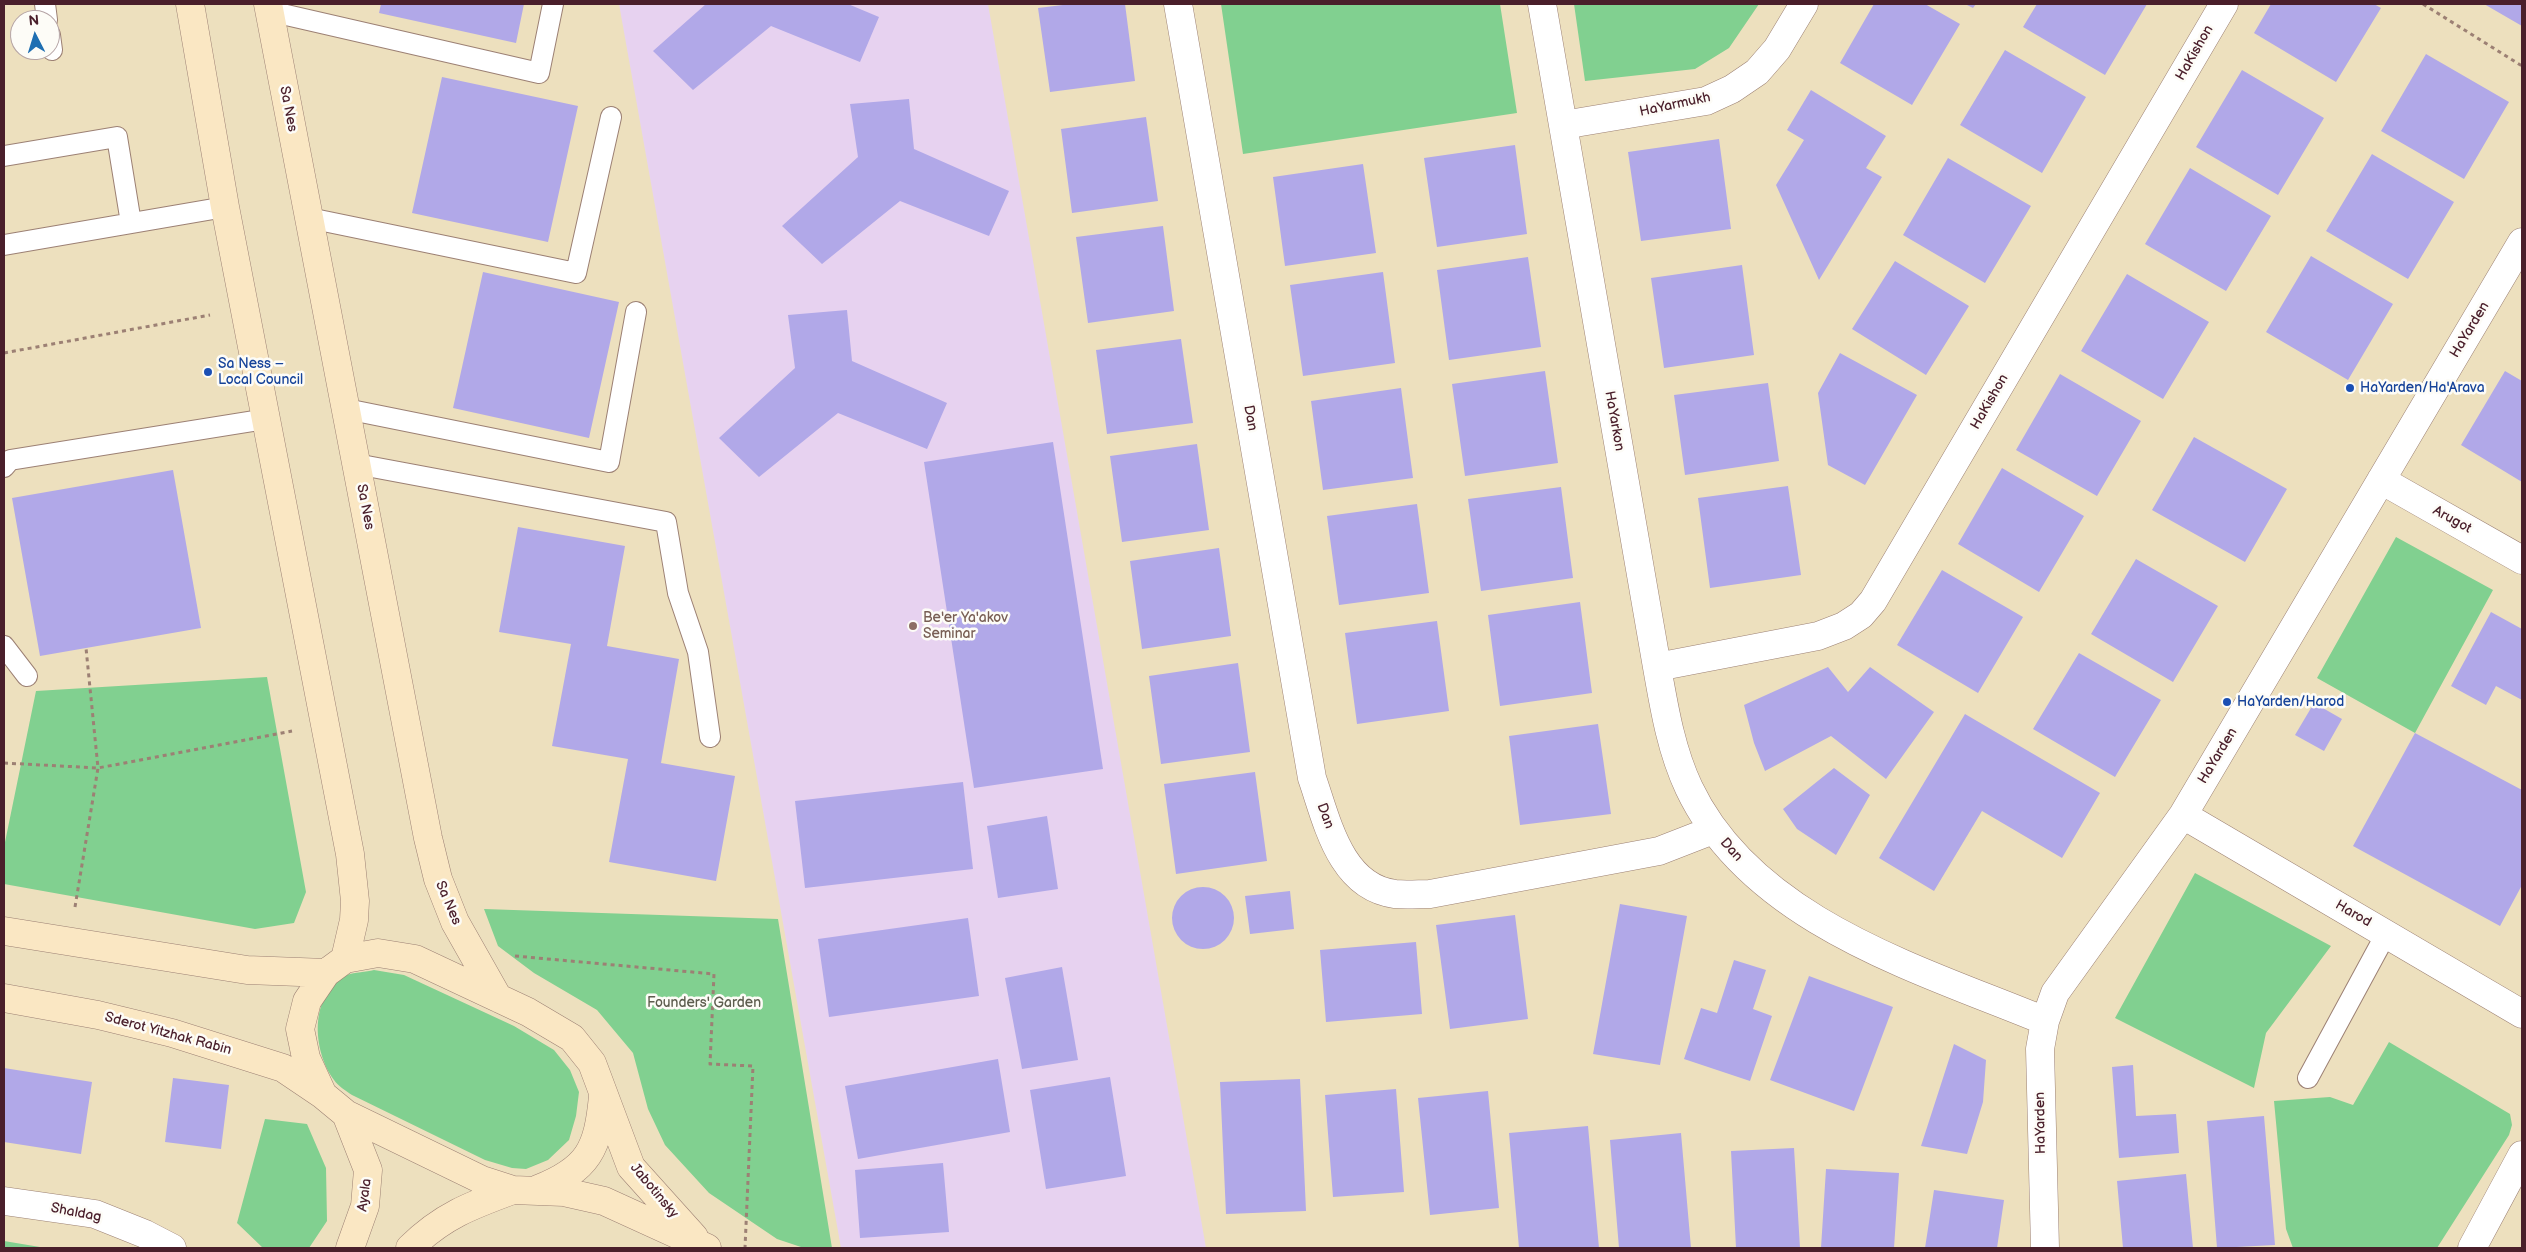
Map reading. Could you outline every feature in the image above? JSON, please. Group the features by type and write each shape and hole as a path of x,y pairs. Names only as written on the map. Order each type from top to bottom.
{"street":[{"path":"190,4 225,207 350,854 355,901 354,920 336,966 307,1001 300,1029 306,1058 323,1095"},
{"name":"Dan","path":"1178,4 1312,778 1343,859 1366,884 1394,894 1430,894 1659,851 1713,830 1753,874 1811,917 1852,941 2045,1021"},
{"name":"HaYarkon","path":"1542,4 1668,726 1688,787 1713,830"},
{"name":"HaYarmukh","path":"1563,125 1706,101 1732,89 1756,72 1777,49 1804,4"},
{"name":"HaKishon","path":"1657,667 1818,636 1844,626 1861,615 1873,601 2224,4"},
{"name":"Sa Nes","path":"268,7 436,870 455,922 498,998"},
{"name":"HaYarden","path":"2043,1246 2040,1072 2045,1021 2055,993 2183,815 2522,242"},
{"name":"Arugot","path":"2381,480 2522,560"},
{"name":"Harod","path":"2183,815 2522,1014"},
{"path":"4,931 247,970 336,966"},
{"name":"Jabotinsky","path":"336,966 378,953 415,959 498,998 572,1038 592,1063 631,1167 691,1235 713,1248"},
{"name":"Sderot Yitzhak Rabin","path":"4,998 98,1015 216,1046 283,1068 323,1095 346,1114 482,1180 524,1190"},
{"path":"410,1248 425,1233 459,1210 564,1179 591,1153 600,1122 604,1092"},
{"name":"Ayala","path":"346,1114 368,1170 365,1206 350,1248"},
{"path":"2472,1248 2522,1155"},
{"name":"Jabotinsky","path":"524,1190 564,1192 604,1201 707,1248"},
{"name":"Shaldag","path":"4,1201 95,1214 145,1234 172,1248"}],"lane":[{"path":"268,7 539,73 553,4"},
{"path":"309,218 576,273 611,117"},
{"path":"4,156 117,137 131,224"},
{"path":"4,245 225,207"},
{"path":"346,409 609,462 636,312"},
{"path":"4,466 10,460 266,419"},
{"path":"356,464 666,522 678,593 698,652 710,737"},
{"path":"4,646 27,676"},
{"path":"2308,1078 2386,934"}],"path":[{"path":"2423,4 2522,66"},
{"path":"4,353 245,308"},
{"path":"69,942 98,768 86,648"},
{"path":"4,763 98,768 325,725"},
{"path":"472,952 714,974 710,1064 752,1066 745,1248"}],"shaded area":[{"name":"Be'er Ya'akov Seminar","path":"619,4 988,4 1206,1248 841,1248"}],"green space":[{"path":"1221,4 1500,4 1517,113 1243,154"},
{"path":"1574,4 1759,4 1729,48 1695,69 1585,81"},
{"path":"2396,537 2493,590 2415,733 2317,678"},
{"path":"267,677 306,892 294,923 255,929 4,884 4,847 36,691"},
{"path":"2195,873 2331,946 2266,1033 2254,1088 2115,1018"},
{"name":"Founders' Garden","path":"484,909 778,919 832,1248 804,1248 777,1239 709,1193 665,1145 648,1109 633,1053 597,1010 534,973 498,946"},
{"path":"374,970 404,975 514,1026 554,1050 570,1070 579,1092 576,1116 569,1140 548,1160 526,1169 512,1168 485,1160 352,1095 340,1086 334,1080 321,1054 318,1039 320,1009 326,995 335,984 347,975"},
{"path":"2389,1042 2510,1114 2512,1125 2509,1135 2437,1248 2293,1248 2286,1229 2274,1101 2330,1097 2353,1105"},
{"path":"265,1119 307,1124 326,1168 327,1221 309,1248 263,1248 237,1223"},
{"path":"4,1241 46,1248 4,1248"}],"building":[{"path":"381,4 524,4 516,43 379,13"},
{"path":"706,4 848,4 879,17 860,62 771,26 693,90 653,51"},
{"path":"1071,4 1125,4 1135,81 1050,92 1038,8"},
{"path":"1874,4 1925,4 1960,24 1912,105 1840,63"},
{"path":"1965,4 1976,4 1973,8"},
{"path":"2037,4 2147,4 2105,75 2023,27"},
{"path":"2271,4 2374,4 2381,8 2336,82 2254,33"},
{"path":"2484,4 2522,4 2522,26"},
{"path":"2005,50 2086,97 2042,173 1960,125"},
{"path":"2426,54 2509,102 2464,179 2381,131"},
{"path":"2242,70 2324,118 2278,195 2196,147"},
{"path":"442,77 578,106 548,242 412,213"},
{"path":"1811,90 1886,136 1866,168 1882,177 1819,280 1776,185 1804,140 1787,130"},
{"path":"909,99 914,149 1009,191 989,236 900,201 822,264 782,226 858,157 850,104"},
{"path":"1146,117 1158,201 1072,213 1061,129"},
{"path":"1719,139 1731,229 1641,241 1628,152"},
{"path":"1515,145 1527,234 1437,247 1424,158"},
{"path":"2372,154 2454,202 2408,279 2326,231"},
{"path":"1948,158 2031,206 1985,283 1903,235"},
{"path":"1363,164 1376,253 1285,266 1273,177"},
{"path":"2190,168 2271,216 2226,291 2145,244"},
{"path":"1163,226 1174,311 1088,323 1076,237"},
{"path":"2311,256 2393,304 2348,380 2266,332"},
{"path":"1528,257 1541,347 1449,360 1437,270"},
{"path":"1895,261 1969,306 1926,375 1852,329"},
{"path":"1742,265 1754,355 1664,368 1651,278"},
{"path":"483,272 619,302 589,438 453,408"},
{"path":"1383,272 1395,363 1303,376 1290,285"},
{"path":"2127,274 2209,322 2163,399 2081,351"},
{"path":"847,310 852,361 947,403 927,449 838,413 759,477 719,438 795,368 788,315"},
{"path":"1181,339 1193,423 1107,434 1096,350"},
{"path":"1840,353 1917,395 1865,485 1828,465 1818,393"},
{"path":"1545,371 1558,463 1465,476 1452,384"},
{"path":"2505,371 2522,381 2522,482 2461,445"},
{"path":"2060,374 2141,421 2097,496 2016,450"},
{"path":"1768,383 1779,461 1685,475 1674,395"},
{"path":"1401,388 1413,478 1323,490 1311,401"},
{"path":"2194,437 2287,489 2245,562 2152,510"},
{"path":"1053,442 1103,769 974,788 924,462"},
{"path":"1197,444 1209,530 1122,542 1110,456"},
{"path":"2002,468 2084,516 2039,592 1958,544"},
{"path":"173,470 201,628 40,656 12,498"},
{"path":"1788,486 1801,575 1710,588 1698,498"},
{"path":"1561,487 1573,578 1481,591 1468,499"},
{"path":"1417,504 1429,593 1339,605 1327,516"},
{"path":"518,527 625,546 607,646 679,659 661,763 735,776 716,881 609,862 628,759 552,746 571,644 499,632"},
{"path":"1219,548 1231,636 1142,649 1130,561"},
{"path":"2136,559 2218,606 2173,682 2091,634"},
{"path":"1942,570 2023,617 1978,693 1897,645"},
{"path":"1580,602 1592,693 1500,706 1488,615"},
{"path":"2491,612 2522,629 2522,700 2496,686 2486,705 2451,686"},
{"path":"1437,621 1449,711 1357,724 1345,633"},
{"path":"2079,653 2161,700 2115,777 2033,729"},
{"path":"1238,663 1250,752 1161,764 1149,676"},
{"path":"1828,667 1848,692 1870,667 1934,712 1886,779 1831,736 1765,771 1754,743 1744,705"},
{"path":"2314,703 2342,719 2324,751 2295,735"},
{"path":"1965,714 2100,793 2062,858 1982,811 1934,891 1879,858"},
{"path":"1598,724 1611,814 1520,825 1509,736"},
{"path":"2415,733 2522,790 2522,885 2500,926 2353,846"},
{"path":"1834,768 1870,795 1836,855 1797,829 1783,809"},
{"path":"1255,772 1267,861 1176,874 1164,784"},
{"path":"963,782 973,869 805,888 795,801"},
{"path":"1047,816 1058,889 998,898 987,826"},
{"path":"1203,887 1215,889 1225,896 1232,906 1234,918 1232,930 1225,940 1215,947 1203,949 1191,947 1181,940 1174,930 1172,918 1174,906 1181,896 1191,889"},
{"path":"1290,891 1294,929 1250,934 1245,896"},
{"path":"1620,904 1687,916 1660,1065 1593,1054"},
{"path":"1515,915 1528,1019 1450,1029 1436,925"},
{"path":"968,918 979,996 829,1017 818,939"},
{"path":"1416,942 1422,1014 1326,1022 1320,950"},
{"path":"1734,960 1766,970 1753,1009 1772,1016 1750,1081 1684,1059 1701,1008 1717,1013"},
{"path":"1062,967 1078,1060 1022,1069 1005,978"},
{"path":"1809,976 1893,1007 1854,1111 1770,1080"},
{"path":"1954,1044 1986,1060 1983,1102 1967,1154 1921,1146"},
{"path":"998,1059 1010,1132 858,1159 845,1086"},
{"path":"2133,1065 2136,1116 2176,1114 2179,1153 2119,1158 2112,1067"},
{"path":"4,1068 92,1082 81,1154 4,1142"},
{"path":"1110,1077 1126,1176 1046,1189 1030,1090"},
{"path":"173,1078 229,1085 221,1149 165,1142"},
{"path":"1300,1079 1306,1211 1226,1214 1220,1082"},
{"path":"1396,1089 1404,1192 1333,1197 1325,1095"},
{"path":"1488,1091 1499,1208 1430,1215 1418,1098"},
{"path":"2264,1116 2275,1245 2217,1248 2207,1121"},
{"path":"1588,1126 1599,1248 1519,1248 1509,1133"},
{"path":"1681,1133 1691,1248 1619,1248 1610,1140"},
{"path":"1794,1148 1800,1248 1736,1248 1731,1151"},
{"path":"943,1163 949,1232 860,1238 855,1170"},
{"path":"1826,1169 1899,1173 1894,1248 1821,1248"},
{"path":"2186,1174 2193,1248 2123,1248 2117,1181"},
{"path":"1934,1190 2004,1200 1997,1248 1925,1248"}],"place":[{"name":"Sa Ness – Local Council","path":"208,372"},
{"name":"HaYarden/Ha'Arava","path":"2350,388"},
{"name":"Be'er Ya'akov Seminar","path":"913,626"},
{"name":"HaYarden/Harod","path":"2227,702"}]}
